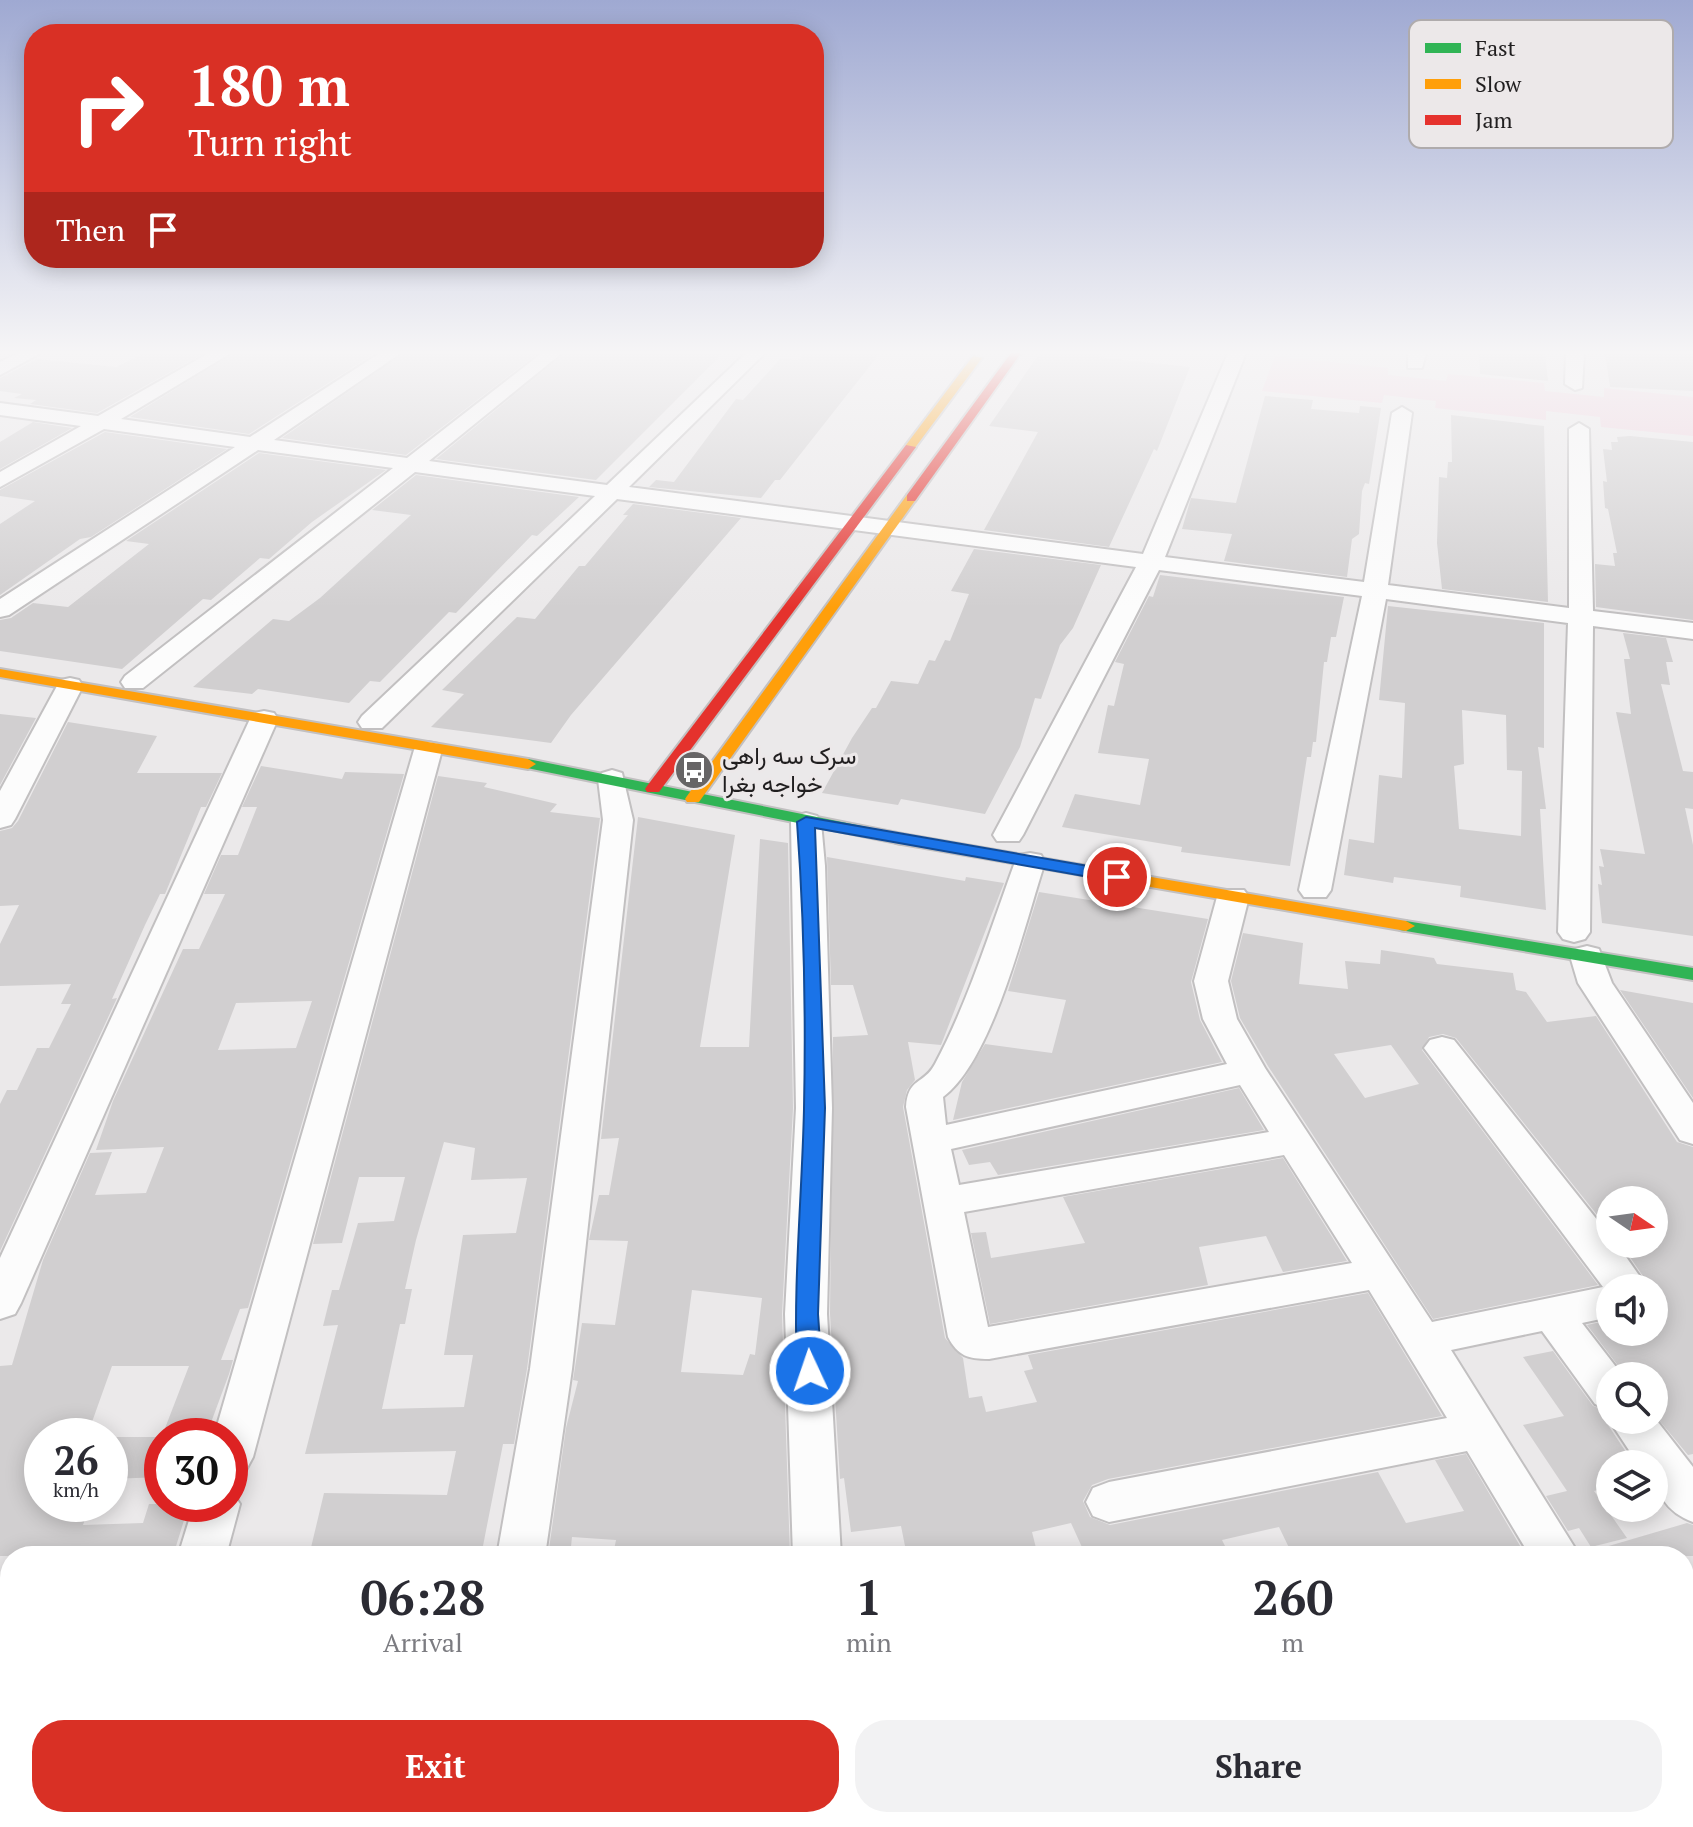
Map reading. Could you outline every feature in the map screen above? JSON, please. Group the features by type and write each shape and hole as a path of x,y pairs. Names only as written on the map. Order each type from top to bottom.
{"main road":[{"path":"659,782 916,438"},
{"path":"699,792 954,438"},
{"path":"0,658 372,722 659,782 806,822 1014,842 1231,883 1577,938 1693,974"},
{"path":"0,673 428,750 612,779 659,782"},
{"path":"699,792 858,810"}],"street":[{"path":"0,481 74,438"},
{"path":"213,438 850,524 1693,631"},
{"path":"0,610 264,438"},
{"path":"134,682 445,438"},
{"path":"372,722 668,438"},
{"path":"1202,438 1151,562 1014,842 979,1010 947,1076 925,1092 924,1107 969,1337 975,1343 989,1343 1380,1273"},
{"path":"1315,890 1375,591 1398,438"},
{"path":"1579,438 1581,618 1577,938 1595,983 1693,1131"},
{"path":"0,819 70,686"},
{"path":"0,1303 264,719"},
{"path":"241,1418 428,750"},
{"path":"523,1546 551,1369 618,820 612,779"},
{"path":"806,822 810,866 814,1108 806,1314 817,1546"},
{"path":"1231,883 1211,981 1220,1019 1249,1071 1423,1340 1550,1546"},
{"path":"1442,1048 1618,1274"},
{"path":"931,1141 1249,1071"},
{"path":"943,1202 1295,1140"},
{"path":"1423,1340 1596,1304"},
{"path":"1552,1313 1596,1373"},
{"path":"1109,1502 1479,1430"},
{"path":"1642,1434 1690,1493"},
{"path":"205,1546 212,1522"}],"building":[{"path":"6,438 54,438 0,469 0,442"},
{"path":"94,438 150,438 227,449 91,537 80,539 0,595 0,524 35,501 0,496 0,490"},
{"path":"284,438 428,438 406,455"},
{"path":"461,438 638,438 596,480 436,459"},
{"path":"707,438 813,438 780,480 775,480 761,498 649,487 656,480 674,482"},
{"path":"1035,438 1162,438 1157,451 1154,449 1109,547 984,530"},
{"path":"1254,438 1376,438 1369,484 1365,483 1362,491 1359,534 1352,539 1347,577 1224,561 1232,534 1182,529 1191,498 1236,503"},
{"path":"1451,438 1544,438 1548,602 1442,589 1437,543 1439,477 1447,478 1448,462 1452,462"},
{"path":"1617,438 1693,442 1693,620 1596,607 1595,564 1615,566 1613,553 1617,553 1608,509 1605,508 1603,481 1607,482 1603,449 1612,450 1611,442 1618,442"},
{"path":"259,453 386,470 312,522 269,559 260,558 211,600 203,599 122,669 0,651 0,620 11,618 33,603 68,607 149,544 126,541"},
{"path":"416,475 579,497 537,536 532,535 456,613 449,612 380,682 370,681 349,703 258,689 252,694 193,687 273,619 289,621 320,598 411,515 372,510"},
{"path":"633,504 741,518 571,715 551,743 431,727 464,694 442,690 517,617 535,619 579,566 585,566 628,515 623,515"},
{"path":"974,549 1101,565 1073,628 1060,645 1041,699 1035,698 1020,747 985,814 901,799 898,805 822,793 852,738 872,708 876,708 891,681 918,684 929,660 935,661 945,640 950,641 969,594 951,591"},
{"path":"1160,575 1344,597 1336,637 1331,637 1327,662 1324,662 1316,742 1313,742 1311,757 1307,757 1290,866 1181,852 1182,847 1062,827 1075,794 1140,805 1149,759 1098,753 1108,705 1114,706 1124,664 1115,662 1149,596 1153,597"},
{"path":"1388,606 1544,623 1544,748 1538,747 1546,809 1540,809 1546,910 1460,897 1461,886 1394,877 1393,883 1344,875 1349,839 1374,843 1379,775 1402,778 1405,703 1379,700","holes":["1462,710 1506,715 1507,770 1522,771 1521,836 1459,829 1454,766 1464,764"]},
{"path":"1623,633 1666,638 1673,662 1666,662 1670,685 1661,684 1683,771 1693,772 1693,809 1685,808 1693,845 1693,936 1602,923 1598,884 1602,885 1599,866 1604,867 1600,849 1645,854 1616,712 1631,714 1624,659 1630,659"},
{"path":"0,714 36,718 0,785"},
{"path":"68,722 157,736 137,773 222,773 206,807 201,807 165,894 160,894 145,925 112,999 117,998 0,1251 0,1104 7,1090 17,1090 37,1048 49,1048 71,1004 61,1004 71,984 0,986 0,944 19,905 0,906 0,831 12,828 18,821"},
{"path":"261,766 342,779 345,772 404,774 248,1308 240,1309 221,1360 233,1360 213,1418 169,1418 189,1366 112,1366 93,1418 24,1418 24,1522 84,1522 83,1525 143,1523 144,1520 183,1522 176,1546 0,1546 0,1366 12,1365 43,1260 90,1153 112,1152 95,1195 146,1193 164,1147 96,1150 113,1101 183,949 199,949 225,894 204,894 221,855 238,855 257,807 242,807","holes":["312,1001 296,1048 218,1050 236,1003"]},
{"path":"438,776 487,783 484,787 557,804 550,812 600,818 527,1369 514,1444 503,1444 483,1546 311,1546 324,1493 447,1495 456,1451 305,1454 338,1325 323,1326 332,1290 339,1290 358,1223 394,1221 405,1177 359,1177 342,1243 313,1244","holes":["444,1142 475,1148 471,1180 527,1178 516,1233 463,1235 444,1355 473,1355 464,1407 382,1409 400,1324 405,1324 412,1289 405,1289 416,1240"]},
{"path":"638,817 735,835 700,1047 749,1047 760,839 788,843 793,1108 782,1314 790,1546 615,1546 616,1540 572,1537 571,1546 549,1546 566,1428 578,1381 573,1380 582,1323 615,1325 628,1241 589,1240 599,1195 609,1195 619,1138 601,1139","holes":["692,1290 762,1298 755,1355 750,1354 743,1375 681,1372"]},
{"path":"827,857 965,881 966,877 1004,883 941,1045 908,1042 915,1080 907,1090 903,1107 945,1338 963,1358 969,1398 982,1396 986,1412 1037,1402 1024,1371 1033,1369 1028,1355 1368,1293 1442,1416 1108,1479 1092,1485 1083,1501 1090,1517 1110,1525 1378,1472 1406,1523 1464,1511 1435,1460 1466,1454 1520,1546 1288,1546 1279,1527 1222,1540 1225,1546 1081,1546 1071,1523 1032,1532 1036,1546 905,1546 901,1526 851,1532 844,1478 840,1479 830,1314 833,1037 868,1035 853,985 831,985"},
{"path":"1039,892 1208,919 1191,982 1200,1020 1222,1062 953,1120 962,1082 985,1044 1052,1053 1066,1000 1008,991"},
{"path":"1243,933 1303,943 1299,984 1348,989 1345,961 1380,964 1381,950 1434,958 1437,964 1513,973 1516,990 1526,992 1547,1022 1596,1016 1677,1142 1693,1147 1693,1454 1688,1455 1668,1431 1668,1362 1615,1362 1603,1346 1668,1346 1668,1274 1642,1274 1631,1258 1668,1258 1668,1186 1596,1186 1596,1213 1456,1038 1443,1034 1429,1037 1422,1050 1596,1282 1596,1285 1433,1319 1240,1018 1231,981","holes":["1391,1045 1419,1084 1365,1098 1334,1054"]},
{"path":"1620,990 1693,1003 1693,1098"},
{"path":"1239,1088 1264,1130 998,1175 990,1162 969,1165 962,1150"},
{"path":"1283,1158 1347,1261 1283,1272 1266,1236 1199,1247 1208,1285 990,1324 971,1233 986,1232 991,1258 1085,1243 1063,1197"},
{"path":"1596,1323 1596,1337 1587,1325"},
{"path":"1553,1351 1596,1407 1596,1434 1614,1434 1625,1450 1596,1450 1594,1491 1596,1522 1616,1522 1627,1538 1590,1546 1579,1528 1568,1531 1546,1496 1567,1491 1523,1425 1564,1416 1523,1357"},
{"path":"128,1437 144,1437 144,1478 128,1478"},
{"path":"1687,1523 1693,1525 1693,1546 1609,1546"}],"traffic: fast":[{"path":"528,764 902,839"},
{"path":"1406,926 1693,974"}],"traffic: slow":[{"path":"910,447 917,438"},
{"path":"693,799 911,498"},
{"path":"0,673 528,764"},
{"path":"902,839 1406,926"}],"traffic: jam":[{"path":"911,498 954,438"},
{"path":"653,789 910,447"}],"place":[{"name":"سرک سه راهی خواجه بغرا","path":"694,770"}],"route":[{"path":"810,1371 806,1314 814,1108 811,891 806,822 1117,877"}]}
